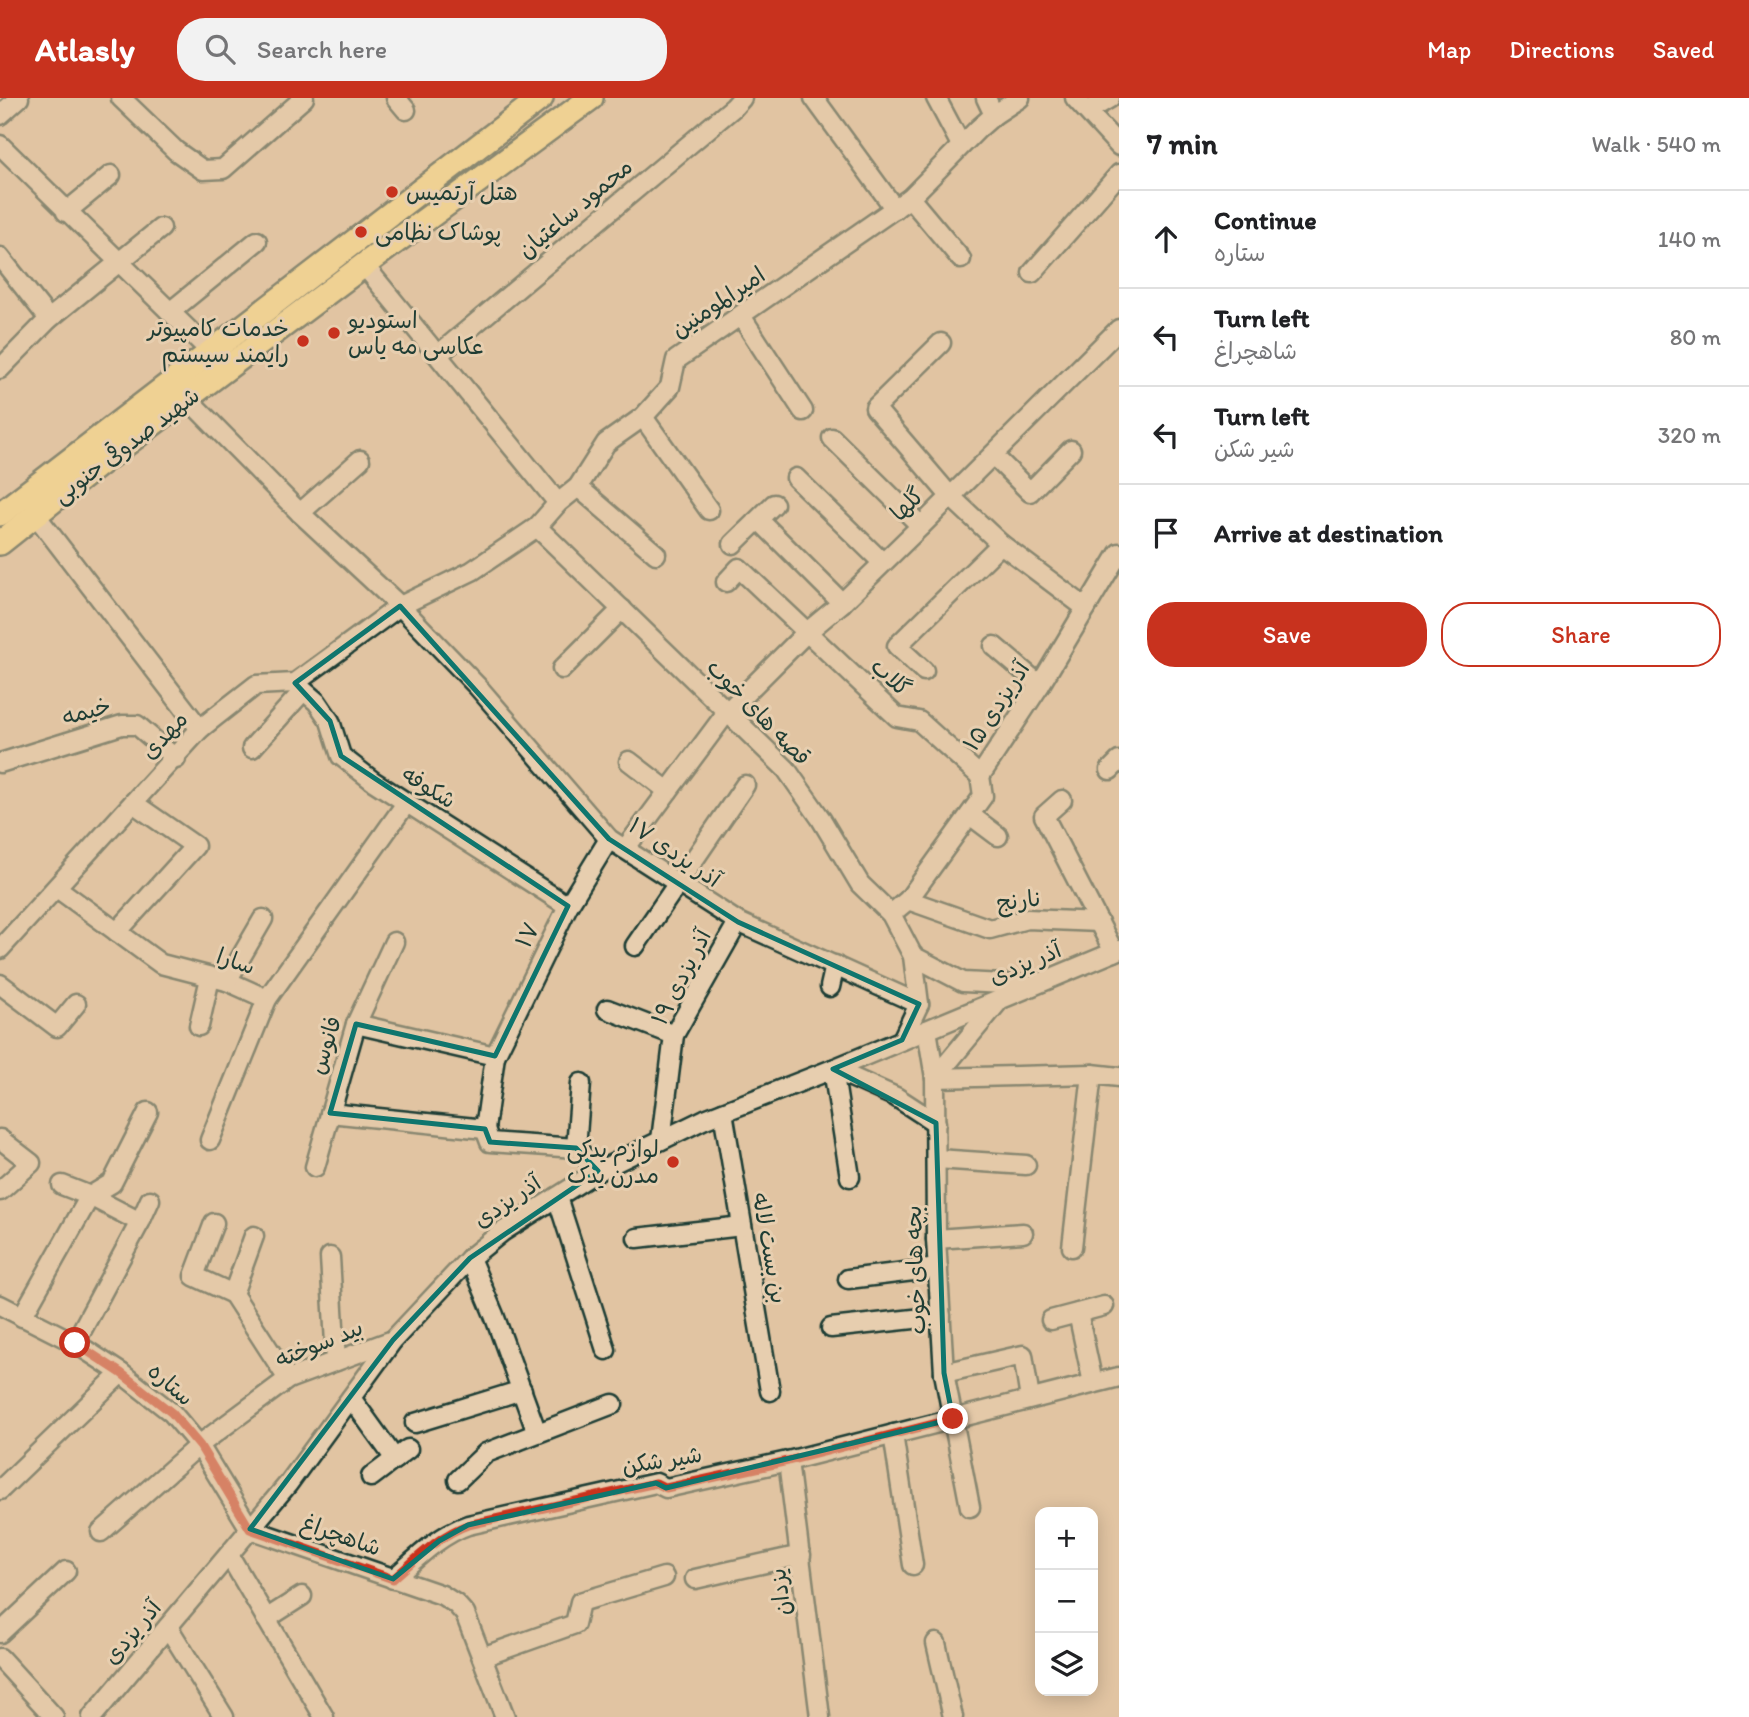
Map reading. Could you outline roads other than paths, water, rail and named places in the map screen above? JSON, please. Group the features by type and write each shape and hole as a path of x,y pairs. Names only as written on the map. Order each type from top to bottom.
{"main road":[{"name":"شهید صدوقی جنوبی","path":"0,514 541,98"},
{"name":"شهید صدوقی جنوبی","path":"0,542 364,265 591,98"},
{"path":"282,299 295,318"}],"street":[{"path":"0,115 19,98"},
{"path":"121,98 176,151 203,170 223,169 303,98"},
{"name":"محمود ساعتیان","path":"439,354 742,98"},
{"path":"814,98 895,209"},
{"path":"936,98 961,145"},
{"path":"986,98 994,115"},
{"name":"امیرالمومنین","path":"400,606 472,571 537,527 558,503 578,487 606,443 643,417 670,387 676,360 910,198 994,115 1020,98"},
{"path":"1110,98 1082,104 1119,146"},
{"path":"0,145 211,352"},
{"path":"1032,273 1119,174"},
{"path":"66,212 111,175"},
{"path":"910,198 961,259"},
{"path":"0,369 49,319 161,228"},
{"path":"170,312 257,241"},
{"path":"0,257 49,319"},
{"path":"364,265 558,503"},
{"path":"741,316 803,411"},
{"name":"گلها","path":"625,849 727,712 806,633 842,603 921,526 1119,329"},
{"path":"941,343 875,408 950,496 1001,544 1086,608"},
{"name":"آذر یزدی ۱۷","path":"187,398 300,513 400,606 478,687 610,839 738,922 919,1004"},
{"path":"643,417 709,510"},
{"path":"832,438 921,526"},
{"path":"993,455 1024,498 1070,450"},
{"path":"300,513 360,460"},
{"path":"796,478 882,562"},
{"path":"578,487 656,554"},
{"path":"733,544 774,504"},
{"path":"35,514 200,729"},
{"path":"759,520 842,603"},
{"name":"قصه های خوب","path":"537,527 786,769 821,819 860,884 891,914 913,956 919,1004"},
{"path":"924,671 897,646 1001,544"},
{"name":"۱۵ آذریزدی","path":"891,914 908,900 983,796 980,776 1040,685 1119,552"},
{"name":"گلاب","path":"726,582 739,568 897,717 919,721 980,776"},
{"path":"252,748 299,687 400,606"},
{"path":"562,669 622,609"},
{"path":"994,646 1040,685"},
{"name":"مهدی","path":"0,949 176,759 200,729 256,685 299,687"},
{"name":"شکوفه","path":"299,687 317,702 330,721 341,756 373,781 568,906"},
{"name":"خیمه","path":"0,763 122,725 136,725 176,759"},
{"path":"629,761 668,791"},
{"path":"635,946 745,785"},
{"path":"1062,800 1044,816 1098,922 1116,951"},
{"name":"سارا","path":"57,888 161,964 218,980 267,999 407,802"},
{"path":"117,932 195,846 133,803"},
{"path":"970,815 998,836"},
{"name":"۱۷","path":"485,1129 495,1056 568,906 610,839"},
{"name":"نارنج","path":"908,900 990,929 1027,919 1098,922"},
{"path":"199,1026 218,980 263,919"},
{"name":"آذر یزدی ۱۹","path":"661,1140 674,1035 738,922"},
{"name":"فانوس","path":"315,1167 356,1024 394,942"},
{"name":"آذر یزدی","path":"92,1717 288,1484 393,1340 470,1258 502,1232 598,1171 661,1140 1116,951"},
{"path":"913,956 963,982 1036,984"},
{"path":"830,987 835,965"},
{"path":"0,984 57,1027 76,1004"},
{"path":"210,1140 267,999"},
{"path":"935,1078 999,1001"},
{"path":"902,1040 919,1004"},
{"path":"607,1009 674,1035"},
{"path":"356,1024 495,1056"},
{"name":"بچه های خوب","path":"927,1030 935,1078 936,1239 944,1373 970,1507"},
{"path":"833,1069 896,1097 936,1122"},
{"path":"833,1069 850,1177"},
{"path":"935,1078 1092,1074 1119,1077"},
{"path":"1072,1247 1092,1074"},
{"path":"576,1148 581,1083"},
{"path":"22,1317 90,1196 112,1183 148,1112"},
{"name":"بن بست لاله","path":"723,1112 770,1391"},
{"path":"330,1113 485,1129 490,1142 576,1148 598,1171"},
{"path":"0,1139 32,1163 0,1191"},
{"path":"937,1159 1026,1165"},
{"path":"62,1185 140,1222"},
{"path":"557,1197 606,1350"},
{"path":"75,1343 150,1200"},
{"path":"214,1223 194,1276 233,1294 288,1379"},
{"path":"637,1238 742,1226"},
{"path":"936,1239 1023,1233"},
{"path":"233,1294 254,1236"},
{"path":"330,1258 337,1361"},
{"path":"470,1258 494,1314 537,1433"},
{"path":"848,1279 938,1268"},
{"name":"ستاره","path":"0,1305 75,1343 121,1373 172,1413 200,1446 250,1529"},
{"path":"1051,1321 1104,1306"},
{"path":"1078,1313 1093,1383"},
{"path":"831,1328 941,1316"},
{"name":"بید سوخته","path":"101,1532 200,1446 288,1379 393,1340"},
{"path":"944,1373 1023,1355 1030,1399"},
{"path":"0,1490 121,1373"},
{"name":"شیر شکن","path":"393,1579 439,1541 456,1529 468,1525 656,1483 666,1488 788,1461 1119,1377"},
{"path":"415,1423 522,1390"},
{"path":"351,1398 402,1454 371,1477"},
{"path":"458,1480 486,1453 613,1404"},
{"path":"893,1434 913,1565"},
{"name":"یزدان","path":"788,1461 820,1717"},
{"name":"شاهچراغ","path":"250,1529 442,1595 456,1604 465,1614 505,1717"},
{"path":"229,1555 324,1717"},
{"path":"695,1579 801,1555"},
{"path":"0,1633 66,1571"},
{"path":"482,1657 575,1624 580,1602 664,1577"},
{"path":"267,1619 302,1595"},
{"path":"168,1627 224,1717"},
{"path":"936,1643 953,1717"},
{"path":"0,1658 54,1717"}],"place":[{"name":"هتل آرتمیس","path":"392,192"},
{"name":"پوشاک نظامی","path":"361,232"},
{"name":"استودیو عکاسی مه یاس","path":"334,333"},
{"name":"خدمات کامپیوتر رایمند سیستم","path":"303,341"},
{"name":"لوازم یدکی مدرن یدک","path":"673,1162"}]}
